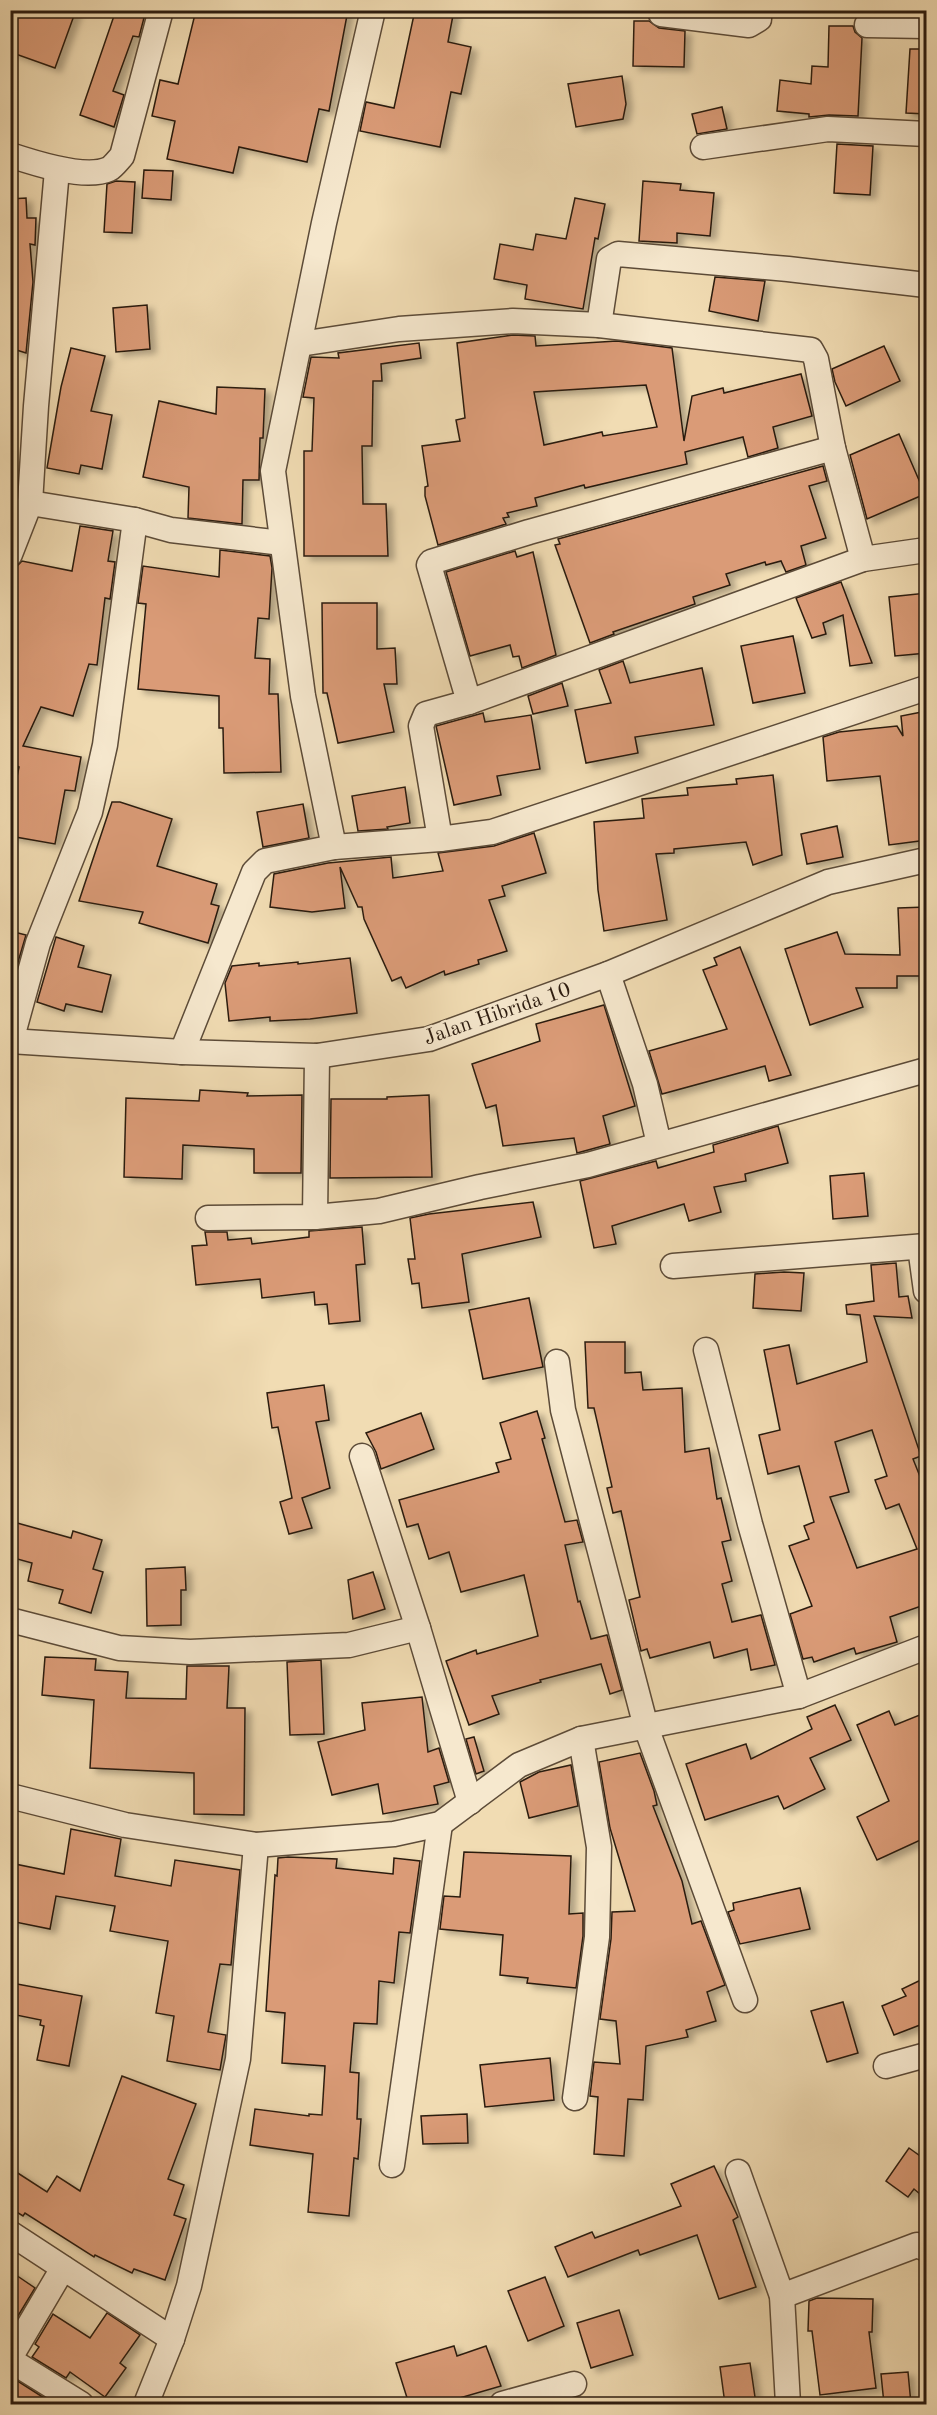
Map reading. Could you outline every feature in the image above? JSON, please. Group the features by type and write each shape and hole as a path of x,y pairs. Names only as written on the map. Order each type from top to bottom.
{"street":[{"path":"10,155 57,170 101,172 112,168 122,156 161,10"},
{"path":"334,847 303,696 273,471 324,223 373,10"},
{"path":"661,14 749,26 759,20 759,10"},
{"path":"867,25 927,26"},
{"path":"703,147 828,129 927,134"},
{"path":"10,554 30,503 36,406 57,170"},
{"path":"599,325 609,259 618,254 788,269 927,285"},
{"path":"300,344 399,329 513,321 599,325 810,350 816,359 833,448 863,559"},
{"path":"469,702 429,565 431,562 529,532 833,448"},
{"path":"30,503 135,520 171,530 282,543"},
{"path":"11,1041 38,943 90,812 105,745 135,520"},
{"path":"440,839 421,726 426,714 469,702 863,559 927,550"},
{"path":"182,1052 254,872 265,861 334,847 440,839 492,832 927,688"},
{"name":"Jalan Hibrida 10","path":"11,1041 182,1052 317,1056 429,1039 608,974 828,882 927,860"},
{"path":"608,974 645,1084 659,1144"},
{"path":"315,1217 317,1056"},
{"path":"208,1218 315,1217 379,1211 588,1165 927,1070"},
{"path":"673,1266 923,1246 927,1291"},
{"path":"706,1350 750,1524 799,1696"},
{"path":"558,1362 563,1410 646,1727 744,2000"},
{"path":"362,1456 418,1628 470,1802"},
{"path":"10,1620 119,1648 190,1652 349,1645 418,1628"},
{"path":"10,1796 125,1825 256,1845 394,1834 440,1824 519,1765 581,1739 799,1696 927,1647"},
{"path":"575,2098 597,1937 598,1847 581,1739"},
{"path":"392,2165 440,1824"},
{"path":"146,2404 172,2339 189,2286 238,2059 256,1845"},
{"path":"886,2066 927,2055"},
{"path":"738,2172 782,2296 788,2404"},
{"path":"10,2233 172,2339"},
{"path":"782,2296 917,2245 927,2249"},
{"path":"63,2268 10,2359 81,2404"},
{"path":"502,2404 574,2384"}],"building":[{"path":"10,10 76,10 55,68 10,52"},
{"path":"116,10 146,10 139,37 133,36 113,91 124,95 114,127 80,115"},
{"path":"196,10 348,10 329,111 319,109 307,162 239,147 233,173 167,159 175,121 152,116 160,80 178,84"},
{"path":"415,10 454,10 448,42 471,47 461,94 451,92 440,147 360,131 366,102 394,108"},
{"path":"634,21 649,21 659,28 685,31 684,67 633,66"},
{"path":"829,26 853,26 855,32 862,38 858,116 809,117 809,114 777,111 780,80 811,84 812,66 828,67"},
{"path":"910,49 927,49 927,114 906,113"},
{"path":"622,76 626,104 623,119 576,127 568,84"},
{"path":"722,107 727,129 697,134 692,114"},
{"path":"837,144 873,146 870,195 834,193"},
{"path":"144,170 173,171 171,200 142,198"},
{"path":"116,181 135,182 132,233 104,232 107,184"},
{"path":"643,181 681,184 680,190 714,193 710,236 677,233 677,243 639,241"},
{"path":"26,198 27,218 36,218 35,245 30,244 33,282 26,353 10,348 10,199"},
{"path":"575,198 605,204 598,239 595,238 583,309 525,299 527,285 494,279 500,244 533,250 536,234 566,239"},
{"path":"715,277 765,281 758,321 709,311"},
{"path":"147,305 150,349 116,352 113,308"},
{"path":"513,335 535,336 536,346 617,341 672,348 684,441 692,396 723,388 724,393 801,374 812,416 773,427 778,448 748,457 743,437 685,452 687,464 585,488 584,485 535,498 537,506 507,513 509,517 503,518 506,524 438,545 425,496 425,487 428,486 422,446 460,441 456,420 465,418 457,343","holes":["646,385 657,427 603,436 602,432 544,445 534,392"]},
{"path":"419,343 421,358 381,364 382,381 373,381 372,446 362,446 363,504 386,504 388,556 304,556 304,451 312,451 314,398 303,397 311,357 339,358 338,353"},
{"path":"884,346 900,381 846,406 832,369"},
{"path":"71,348 105,356 91,411 112,415 102,469 81,465 79,474 47,468 61,387"},
{"path":"217,387 265,389 259,480 243,480 242,524 188,518 189,487 143,477 159,401 216,414"},
{"path":"899,434 925,494 867,519 850,455"},
{"path":"823,466 827,481 809,486 826,538 801,546 806,565 786,572 781,561 766,565 765,562 726,574 730,585 693,597 695,604 613,632 614,634 590,643 555,545 560,544 558,539"},
{"path":"80,526 113,531 108,561 115,562 110,599 105,598 97,665 89,664 73,716 41,707 23,746 81,757 75,791 65,790 55,844 10,836 10,813 19,767 15,765 10,775 10,568 22,561 72,571"},
{"path":"220,550 270,556 272,568 269,619 258,618 255,658 270,659 269,694 278,694 281,772 224,773 223,728 219,728 219,696 138,689 146,604 138,603 143,566 219,577"},
{"path":"515,551 517,557 533,552 556,655 522,668 519,656 513,657 510,645 470,656 446,572"},
{"path":"841,582 872,663 850,666 843,615 823,623 826,634 812,638 796,598"},
{"path":"927,593 927,653 895,656 889,597"},
{"path":"322,603 377,603 377,649 395,648 397,684 384,684 394,732 338,743 327,693 323,693"},
{"path":"793,636 805,693 753,703 741,646"},
{"path":"623,661 630,683 702,668 714,725 635,737 638,753 586,763 575,710 611,703 599,670"},
{"path":"562,683 568,706 533,714 528,696"},
{"path":"927,711 927,840 889,845 880,776 827,781 823,737 839,732 897,726 903,736 901,716"},
{"path":"483,713 485,722 531,715 540,769 497,776 501,795 454,805 436,726"},
{"path":"773,775 782,855 753,865 746,842 674,849 674,853 656,854 667,920 604,931 598,890 594,822 644,818 642,799 688,795 687,788 737,784 736,779"},
{"path":"405,787 410,823 387,827 388,829 358,831 352,796"},
{"path":"112,802 120,802 172,819 157,866 217,884 211,904 219,906 208,943 139,923 143,912 79,901"},
{"path":"303,804 309,838 263,847 257,812"},
{"path":"837,826 843,857 807,864 801,834"},
{"path":"534,833 546,873 502,886 505,896 489,900 507,951 478,960 479,964 445,975 444,971 406,988 401,977 392,981 364,919 362,907 358,907 340,867 345,908 312,912 270,907 274,874 328,863 391,857 393,878 443,871 438,853 494,846"},
{"path":"927,907 927,976 897,976 897,988 856,988 863,1007 810,1025 785,949 837,932 845,954 900,955 898,908"},
{"path":"10,931 26,935 10,989"},
{"path":"56,937 84,946 78,967 111,975 102,1012 66,1004 64,1011 37,1002"},
{"path":"740,947 791,1075 769,1081 765,1066 662,1094 649,1051 727,1029 703,970 717,965 714,958"},
{"path":"350,958 357,1013 310,1019 270,1021 270,1017 229,1021 225,983 232,966 259,963 259,966 298,962 298,964"},
{"path":"604,1005 635,1106 603,1116 610,1144 577,1153 574,1138 503,1146 496,1105 486,1108 472,1064 540,1041 536,1024"},
{"path":"200,1090 248,1093 247,1096 302,1095 301,1173 254,1173 254,1149 183,1145 182,1179 124,1177 126,1098 199,1101"},
{"path":"429,1095 432,1177 330,1178 331,1099 387,1099 387,1097"},
{"path":"778,1126 788,1163 745,1174 746,1181 714,1187 721,1212 689,1221 684,1204 612,1226 616,1244 594,1248 580,1181 656,1161 658,1168 714,1152 713,1145"},
{"path":"864,1173 868,1216 833,1219 830,1176"},
{"path":"533,1202 541,1237 462,1254 469,1302 422,1308 419,1283 412,1284 408,1259 415,1259 410,1218"},
{"path":"362,1227 365,1264 356,1265 360,1321 329,1324 327,1304 315,1305 314,1292 262,1298 260,1279 196,1285 192,1246 207,1245 205,1232 227,1232 228,1240 251,1238 252,1244 309,1237 309,1231"},
{"path":"896,1263 899,1297 908,1296 912,1318 874,1316 921,1456 913,1459 927,1494 927,1604 890,1617 897,1642 856,1654 854,1648 814,1662 812,1657 803,1659 790,1614 812,1606 789,1546 809,1539 804,1526 814,1522 799,1466 768,1474 759,1435 780,1430 764,1350 789,1345 797,1384 867,1362 860,1315 847,1314 846,1305 874,1301 871,1265","holes":["872,1430 887,1476 875,1480 886,1509 899,1504 917,1549 857,1568 830,1497 849,1492 835,1442"]},
{"path":"804,1273 801,1311 753,1308 755,1274"},
{"path":"529,1298 543,1367 483,1379 469,1310"},
{"path":"585,1342 625,1342 625,1373 641,1372 643,1390 682,1388 685,1452 709,1448 717,1499 721,1498 731,1540 722,1542 732,1581 722,1584 732,1622 761,1615 775,1665 751,1670 747,1649 714,1658 710,1642 650,1658 647,1649 641,1651 629,1600 640,1597 621,1511 613,1513 607,1488 612,1487 594,1408 588,1408"},
{"path":"324,1385 329,1420 316,1422 330,1488 302,1498 312,1528 289,1534 280,1502 292,1498 278,1427 272,1428 267,1393"},
{"path":"537,1411 545,1438 542,1439 565,1522 577,1520 583,1542 565,1545 578,1602 580,1601 591,1639 607,1635 622,1690 610,1694 601,1664 540,1680 541,1682 492,1696 499,1714 469,1725 446,1661 476,1650 477,1654 538,1636 524,1575 461,1592 449,1552 429,1559 418,1524 407,1527 399,1500 499,1472 496,1463 511,1459 500,1423"},
{"path":"421,1413 434,1449 381,1469 376,1452 366,1433"},
{"path":"10,1521 71,1538 73,1531 102,1540 93,1569 103,1572 91,1613 59,1603 63,1590 28,1581 32,1563 10,1557"},
{"path":"185,1567 186,1590 181,1590 181,1625 147,1626 146,1569"},
{"path":"373,1572 385,1609 353,1619 348,1580"},
{"path":"45,1657 96,1659 95,1670 128,1672 126,1698 186,1699 187,1666 229,1666 227,1708 245,1708 244,1815 194,1814 194,1773 90,1768 94,1700 42,1695"},
{"path":"321,1660 324,1734 290,1735 287,1662"},
{"path":"422,1697 428,1752 439,1748 449,1782 434,1786 438,1804 383,1814 378,1784 332,1795 318,1742 365,1730 362,1703"},
{"path":"835,1705 851,1740 810,1758 825,1789 784,1809 778,1796 705,1820 686,1764 746,1744 751,1759 812,1729 807,1717"},
{"path":"889,1711 895,1725 927,1712 927,1837 877,1860 857,1817 889,1801 857,1725"},
{"path":"474,1737 484,1771 476,1774 466,1739"},
{"path":"640,1753 654,1791 657,1805 653,1806 682,1881 692,1924 701,1921 725,1985 707,1992 716,2021 686,2030 688,2037 646,2046 643,2100 628,2099 624,2156 594,2154 598,2097 590,2096 594,2062 620,2064 616,2021 600,2019 611,1939 612,1912 635,1911 610,1828 599,1762"},
{"path":"571,1765 578,1806 529,1818 520,1782 539,1772"},
{"path":"71,1829 121,1839 115,1876 171,1886 175,1860 240,1870 231,1965 220,1964 208,2032 226,2035 220,2070 167,2061 174,2016 156,2013 168,1941 110,1931 115,1906 56,1896 50,1929 10,1921 10,1863 64,1874"},
{"path":"464,1852 571,1856 569,1914 583,1913 583,1936 576,1988 527,1983 528,1978 500,1975 503,1935 440,1929 444,1896 460,1897"},
{"path":"278,1858 337,1859 336,1868 393,1874 394,1858 420,1861 410,1933 399,1932 394,1983 379,1981 377,2024 354,2023 350,2072 359,2073 357,2119 361,2119 358,2159 354,2158 349,2216 308,2212 313,2154 250,2145 255,2109 309,2116 309,2114 322,2115 325,2066 282,2063 285,2013 266,2011 275,1875 277,1876"},
{"path":"800,1888 810,1929 740,1944 728,1912 734,1910 733,1903"},
{"path":"927,1977 927,2038 920,2025 894,2035 882,2006 906,1996 902,1989"},
{"path":"17,1984 82,1996 69,2066 37,2060 44,2026 40,2025 41,2020 11,2014"},
{"path":"843,2002 858,2053 827,2062 811,2011"},
{"path":"550,2058 554,2100 485,2107 480,2065"},
{"path":"122,2076 196,2104 168,2179 184,2185 174,2215 186,2219 165,2280 134,2269 132,2273 95,2255 94,2257 25,2213 23,2216 10,2208 10,2168 47,2192 57,2176 80,2191"},
{"path":"467,2114 468,2143 423,2144 421,2116"},
{"path":"909,2148 927,2161 927,2200 914,2189 908,2197 886,2181"},
{"path":"714,2166 738,2217 733,2220 756,2287 719,2299 697,2235 640,2255 638,2250 568,2277 555,2247 592,2232 595,2238 681,2206 671,2184"},
{"path":"10,2271 35,2288 10,2329"},
{"path":"545,2277 564,2326 528,2341 508,2291"},
{"path":"817,2298 873,2299 872,2332 869,2332 876,2388 820,2395 812,2331 808,2331 809,2301"},
{"path":"619,2310 633,2355 591,2368 577,2323"},
{"path":"107,2313 140,2335 120,2363 126,2368 105,2397 70,2372 66,2378 32,2357 39,2347 35,2344 53,2314 90,2338"},
{"path":"454,2346 457,2356 486,2346 501,2386 439,2404 409,2404 396,2363"},
{"path":"750,2363 756,2404 725,2404 720,2367"},
{"path":"908,2372 911,2404 884,2404 881,2374"},
{"path":"16,2380 49,2401 47,2404 10,2404 10,2388"}]}
